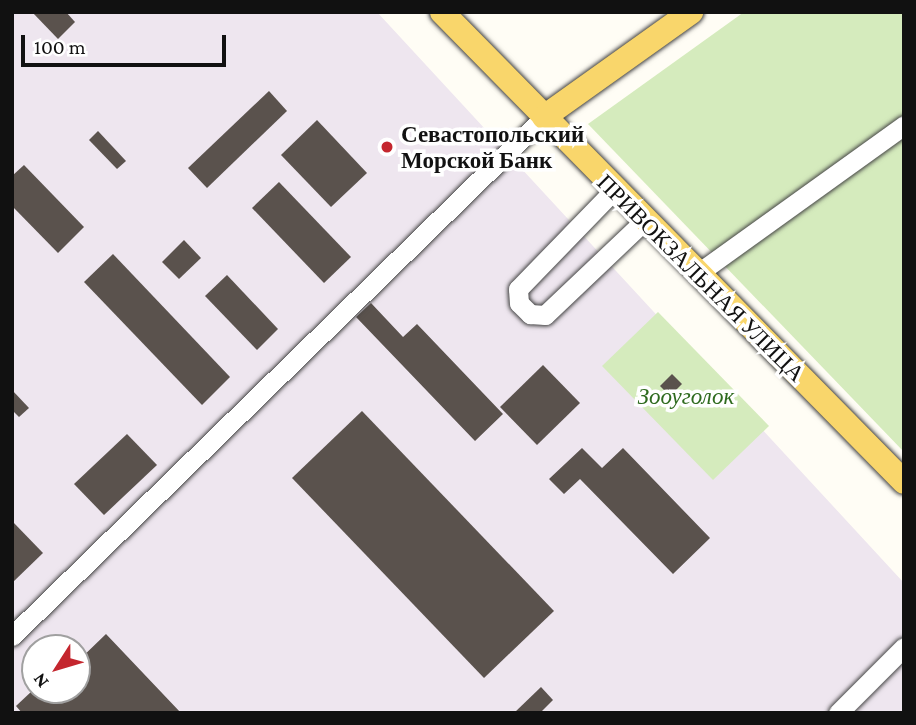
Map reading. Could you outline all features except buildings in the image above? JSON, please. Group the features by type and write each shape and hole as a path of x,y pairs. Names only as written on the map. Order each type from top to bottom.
{"main road":[{"name":"ПРИВОКЗАЛЬНАЯ УЛИЦА","path":"442,12 644,221 904,482"},
{"path":"544,117 691,12"}],"lane":[{"path":"12,636 544,117"},
{"path":"697,274 904,125"},
{"path":"614,190 518,289 519,303 530,314 545,315 644,221"},
{"path":"838,713 904,647"}],"shaded area":[{"path":"12,12 377,12 904,583 904,713 12,713"}],"green space":[{"path":"744,12 904,12 904,452 588,124"},
{"name":"Зооуголок","path":"658,312 769,426 713,480 602,366"}],"place":[{"name":"Севастопольский Морской Банк","path":"387,147"}]}
